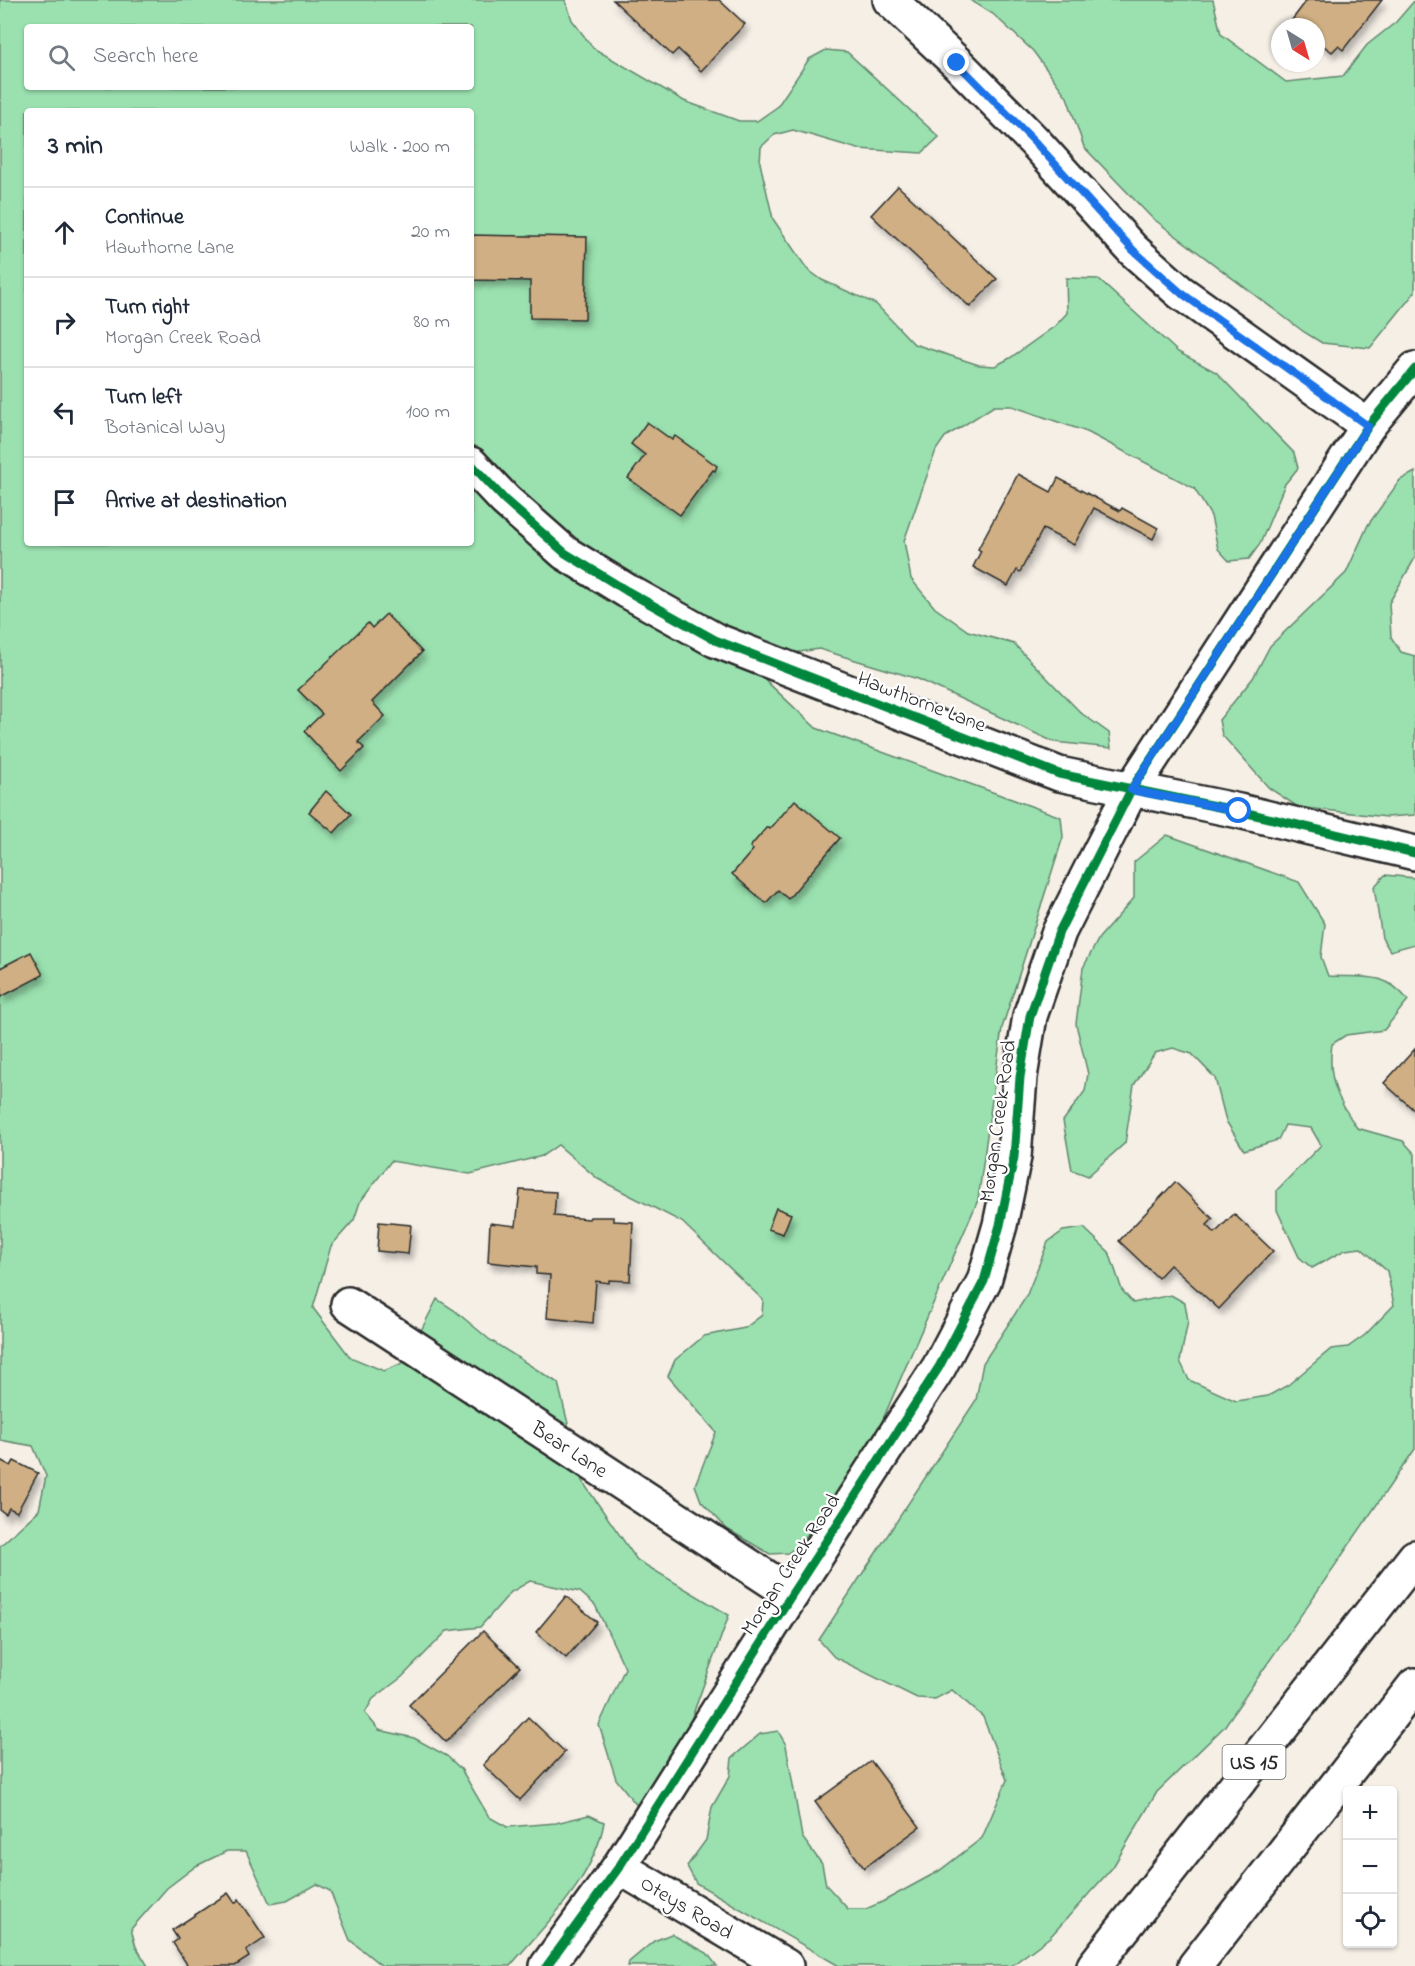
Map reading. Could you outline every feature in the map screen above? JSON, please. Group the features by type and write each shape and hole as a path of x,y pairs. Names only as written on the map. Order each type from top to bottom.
{"main road":[{"path":"890,0 957,63 1035,142 1133,250 1180,292 1368,426"},
{"name":"Morgan Creek Road","path":"548,1966 619,1867 939,1367 984,1281 1000,1225 1014,1157 1020,1077 1030,1016 1059,932 1131,790 1368,426 1415,369"},
{"name":"Hawthorne Lane","path":"474,467 505,500 565,553 715,640 1059,774 1239,811 1415,853"},
{"name":"Bear Lane","path":"348,1304 792,1594"},
{"name":"US 15","path":"1094,1966 1415,1557"},
{"path":"1194,1966 1415,1684"},
{"name":"Oteys Road","path":"619,1867 786,1966"}],"green space":[{"path":"0,0 565,0 572,20 593,48 684,101 739,121 757,121 777,107 809,59 826,50 847,52 939,137 922,153 858,149 793,130 774,135 761,147 760,163 773,219 807,269 822,280 876,304 914,344 979,365 995,366 1055,326 1067,313 1066,278 1098,279 1178,352 1216,372 1294,453 1298,468 1285,484 1260,544 1249,559 1229,561 1218,549 1211,516 1194,488 1087,432 1012,406 994,406 945,437 936,450 904,541 911,579 935,608 968,631 1014,644 1081,713 1109,733 1111,748 1054,742 918,679 819,649 744,660 816,728 1061,817 1063,837 1002,1028 978,1200 870,1449 801,1543 788,1553 770,1554 727,1529 701,1501 695,1485 716,1432 668,1376 675,1360 704,1336 745,1328 762,1315 763,1300 682,1222 598,1179 558,1145 542,1156 470,1174 391,1161 360,1202 354,1220 331,1246 313,1308 350,1357 384,1371 405,1362 437,1299 490,1340 558,1383 582,1481 637,1560 729,1615 673,1769 638,1807 616,1779 599,1725 625,1668 595,1605 580,1592 530,1581 511,1592 480,1627 447,1631 402,1677 373,1699 365,1713 379,1730 414,1738 447,1756 461,1769 489,1817 507,1827 556,1823 589,1815 604,1822 599,1843 579,1882 567,1900 510,1966 382,1966 350,1940 330,1891 317,1884 287,1901 270,1904 246,1851 227,1851 196,1866 167,1888 131,1929 136,1947 148,1966 0,1966 0,1546 39,1510 46,1476 33,1446 0,1440"},
{"path":"970,0 1213,0 1221,34 1286,82 1343,76 1367,45 1396,22 1415,0 1415,292 1370,348 1322,343 1304,332 1151,217 1084,147 1067,97 1033,51 993,14"},
{"path":"1415,472 1415,558 1389,603 1391,637 1401,652 1415,656 1415,815 1387,817 1298,807 1269,788 1222,735 1219,720 1253,678 1270,646 1346,573 1368,525 1400,480"},
{"path":"1167,835 1299,882 1325,924 1321,957 1328,976 1381,980 1399,990 1408,1000 1384,1030 1346,1035 1332,1044 1331,1068 1339,1098 1357,1128 1403,1141 1415,1154 1415,1449 1224,1727 1157,1792 1113,1867 1050,1937 1011,1966 839,1966 696,1883 687,1866 706,1840 712,1807 730,1776 732,1758 760,1734 778,1731 786,1745 802,1837 822,1864 826,1885 848,1909 866,1909 882,1902 939,1871 982,1838 1007,1780 983,1717 952,1690 935,1699 917,1698 834,1657 819,1640 976,1400 983,1363 1026,1297 1048,1242 1063,1231 1084,1228 1109,1252 1122,1290 1133,1303 1171,1295 1185,1303 1188,1321 1180,1361 1189,1380 1236,1401 1268,1396 1288,1385 1331,1349 1348,1347 1365,1335 1394,1305 1387,1271 1361,1248 1345,1250 1312,1268 1299,1257 1277,1210 1277,1190 1321,1145 1311,1128 1285,1125 1278,1140 1244,1150 1226,1121 1215,1078 1192,1054 1173,1048 1155,1053 1134,1085 1125,1143 1088,1176 1072,1170 1063,1121 1085,1091 1088,1074 1076,1024 1083,968 1099,938 1134,898 1134,862"},
{"path":"1385,875 1415,878 1415,944 1390,951 1382,938 1374,887"},
{"path":"671,1934 707,1953 717,1966 628,1966 629,1962 654,1941"}],"building":[{"path":"613,0 719,0 745,24 701,71 678,49 672,55"},
{"path":"1307,0 1382,0 1343,50 1338,46 1332,52 1325,47 1325,18 1294,18"},
{"path":"898,186 997,279 970,307 871,215"},
{"path":"474,235 587,237 585,319 530,318 530,281 474,280"},
{"path":"647,422 672,440 675,436 717,466 680,515 628,478 645,455 631,444"},
{"path":"1018,474 1051,492 1058,478 1158,528 1153,539 1094,508 1074,545 1043,529 1020,572 1017,570 1008,586 973,567 981,551 978,549"},
{"path":"386,614 422,652 372,702 385,716 358,742 364,748 341,771 304,731 322,714 298,690 368,623 372,628"},
{"path":"326,791 351,814 334,833 309,812"},
{"path":"795,800 840,838 788,899 778,890 766,903 732,874 753,850 750,847 767,827 770,829"},
{"path":"31,952 43,975 1,997 0,968"},
{"path":"1415,1049 1415,1111 1384,1083"},
{"path":"1175,1182 1213,1219 1207,1225 1215,1233 1234,1214 1273,1251 1219,1309 1170,1265 1158,1278 1119,1241"},
{"path":"520,1190 556,1192 554,1216 589,1219 590,1217 613,1217 613,1221 633,1222 630,1281 609,1280 609,1283 596,1281 593,1323 547,1318 550,1275 536,1274 536,1267 488,1262 490,1223 516,1226"},
{"path":"776,1208 791,1214 783,1234 768,1229"},
{"path":"379,1222 411,1225 408,1254 377,1251"},
{"path":"0,1460 11,1466 14,1461 38,1473 17,1512 9,1508 6,1514 0,1510"},
{"path":"566,1596 597,1622 566,1658 536,1632"},
{"path":"483,1631 520,1667 446,1742 409,1705"},
{"path":"528,1717 565,1752 520,1800 483,1765"},
{"path":"871,1761 920,1827 864,1868 815,1802"},
{"path":"228,1893 235,1903 239,1899 265,1938 246,1951 249,1957 235,1966 188,1966 173,1943 178,1939 172,1930"}],"cycle path":[{"path":"547,1966 619,1867 939,1367 984,1281 1000,1225 1014,1157 1020,1077 1030,1016 1059,932 1131,790 1368,426 1415,369"},
{"path":"474,467 505,500 565,553 715,640 1059,774 1239,811 1415,853"}],"route":[{"path":"957,63 1035,142 1133,250 1180,292 1368,426 1131,790 1239,811"}]}
